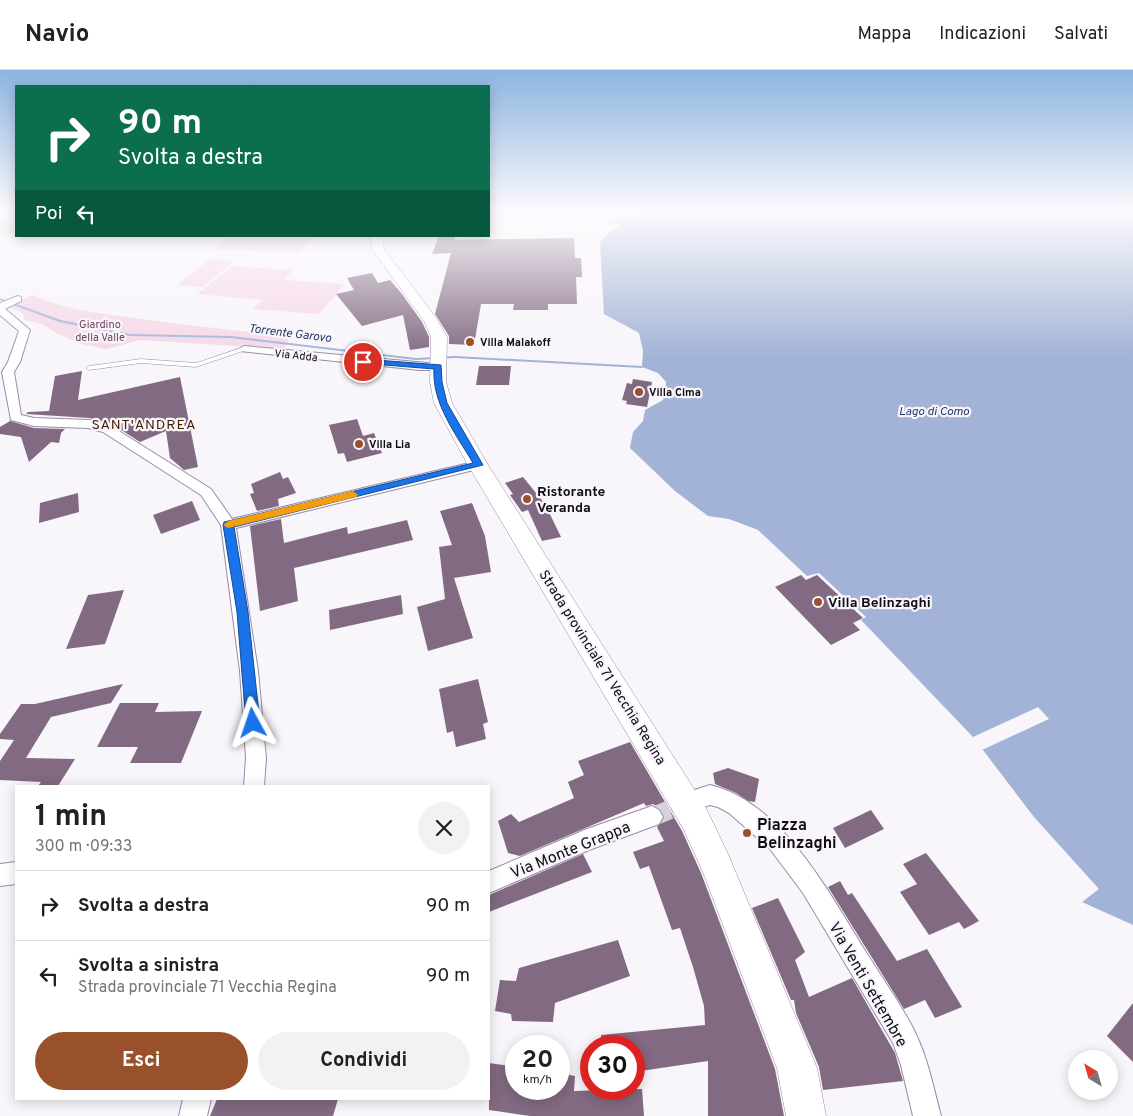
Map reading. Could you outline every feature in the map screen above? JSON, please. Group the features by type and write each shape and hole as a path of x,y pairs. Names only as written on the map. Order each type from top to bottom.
{"street":[{"name":"Strada provinciale 71 Vecchia Regina","path":"385,260 431,321 439,337 438,388 443,403 478,465 717,865 796,1068 806,1116"},
{"path":"18,298 2,307 25,330 14,362 8,372 15,418 34,422 89,424 107,430 206,492 228,525 249,671 256,758 254,785"},
{"name":"Via Adda","path":"244,350 420,367 439,361"},
{"path":"228,525 478,465"},
{"name":"Via Venti Settembre","path":"680,805 710,795 722,798 736,806 778,841 811,885 903,1036 914,1066 927,1116"},
{"name":"Via Monte Grappa","path":"490,882 587,840 652,817"},
{"path":"0,875 15,873"},
{"path":"193,1116 197,1100"}],"lane":[{"path":"89,368 141,361 196,365 244,350"}],"green space":[{"path":"209,260 235,261 202,287 177,285"},
{"path":"232,266 293,270 284,280 345,284 319,314 253,309 262,300 197,294"},
{"name":"Giardino della Valle","path":"33,295 70,308 290,336 284,349 139,340 107,349 81,344 58,334 42,324 24,320 23,314 8,305"}],"water":[{"name":"Lago di Como","path":"601,260 1133,260 1133,925 1082,902 1099,889 1034,817 973,737 861,620 866,617 819,573 807,576 758,530 729,519 708,516 675,491 630,448 633,432 643,421 645,410 663,400 666,382 658,373 642,367 643,351 639,333 604,314"}],"pier":[{"path":"1038,707 1049,719 982,750 973,737"}],"building":[{"path":"449,260 581,260 582,277 576,277 577,304 548,304 548,310 513,310 514,304 481,304 474,345 449,344 449,336 435,314"},
{"path":"372,273 378,283 390,280 402,294 422,322 429,337 429,347 410,350 403,315 362,326 336,294 354,290 347,278"},
{"path":"479,366 511,366 509,385 476,385"},
{"path":"82,371 78,400 180,377 198,467 184,470 170,458 166,431 140,442 112,424 89,418 26,414 28,412 49,411 55,376"},
{"name":"Villa Cima","path":"633,379 652,382 647,407 626,404 627,401 622,400 627,383 632,384"},
{"name":"Villa Lia","path":"357,419 363,436 374,433 382,453 347,462 344,453 338,454 329,425"},
{"path":"10,421 34,428 65,429 61,433 59,443 51,442 29,462 21,437 0,434 0,427"},
{"path":"280,472 283,479 288,477 296,493 278,499 279,506 257,511 250,494 254,493 251,484"},
{"path":"523,477 545,504 561,537 542,541 528,510 522,512 510,495 513,494 505,483"},
{"path":"78,493 79,512 39,523 40,503"},
{"path":"192,501 200,520 161,534 153,515"},
{"path":"472,503 485,536 491,572 454,578 473,638 428,651 417,607 445,599 439,547 452,545 440,511"},
{"path":"281,519 284,543 347,527 348,534 407,520 413,540 294,568 298,601 260,611 250,526"},
{"name":"Villa Belinzaghi","path":"801,575 806,580 817,575 863,618 853,623 860,630 831,645 775,587"},
{"path":"124,590 105,644 66,649 88,595"},
{"path":"401,595 403,614 330,630 329,610"},
{"path":"478,679 488,722 483,724 486,739 456,747 453,731 447,733 439,689"},
{"path":"123,684 111,703 51,717 26,758 75,759 59,785 39,785 41,782 0,780 0,761 14,740 0,739 0,734 21,704 35,704"},
{"path":"120,703 159,703 155,712 202,711 181,763 130,763 138,747 97,747"},
{"path":"630,742 682,831 701,873 775,1069 784,1116 708,1116 708,1061 645,1070 645,1035 601,1035 705,1025 704,1006 680,928 672,930 649,866 640,869 633,852 664,841 657,827 665,818 660,808 653,804 646,806 644,803 520,856 508,853 498,821 511,814 519,822 574,798 568,782 584,775 578,761"},
{"path":"728,768 759,779 755,802 748,801 736,793 715,784 713,773"},
{"path":"871,810 884,829 845,848 833,828"},
{"path":"926,853 979,921 964,929 959,922 929,935 900,892 917,884 903,864"},
{"path":"583,854 592,872 490,912 490,895"},
{"path":"840,881 848,895 852,893 897,961 927,949 962,1007 935,1018 925,1000 904,1009 828,887"},
{"path":"778,898 805,952 795,960 809,997 852,978 895,1053 903,1081 823,1090 819,1067 796,1013 794,1000 791,1000 752,908"},
{"path":"618,940 630,976 555,1003 553,1022 512,1021 511,1014 495,1011 500,980 516,981 519,968"},
{"path":"1133,1003 1133,1062 1107,1036"},
{"path":"490,1063 505,1065 505,1100 570,1100 570,1075 575,1076 574,1091 580,1091 580,1100 643,1100 644,1116 530,1116 489,1110"},
{"path":"217,1100 338,1100 333,1116 210,1116"}],"waterway":[{"name":"Torrente Garovo","path":"0,299 60,321 130,335 231,337 416,359 455,357 642,367"}],"tunnel":[{"path":"652,817 674,808"}],"slow traffic":[{"path":"228,525 353,495"}],"place":[{"name":"Villa Malakoff","path":"470,342"},
{"name":"Villa Cima","path":"639,392"},
{"name":"Villa Lia","path":"359,444"},
{"name":"Ristorante Veranda","path":"527,499"},
{"name":"Villa Belinzaghi","path":"818,602"},
{"name":"Piazza Belinzaghi","path":"747,833"}],"district":[{"name":"SANT'ANDREA","path":"144,424"}],"route":[{"path":"253,723 242,612 228,525 478,465 443,403 439,393 438,367 363,362"}]}
